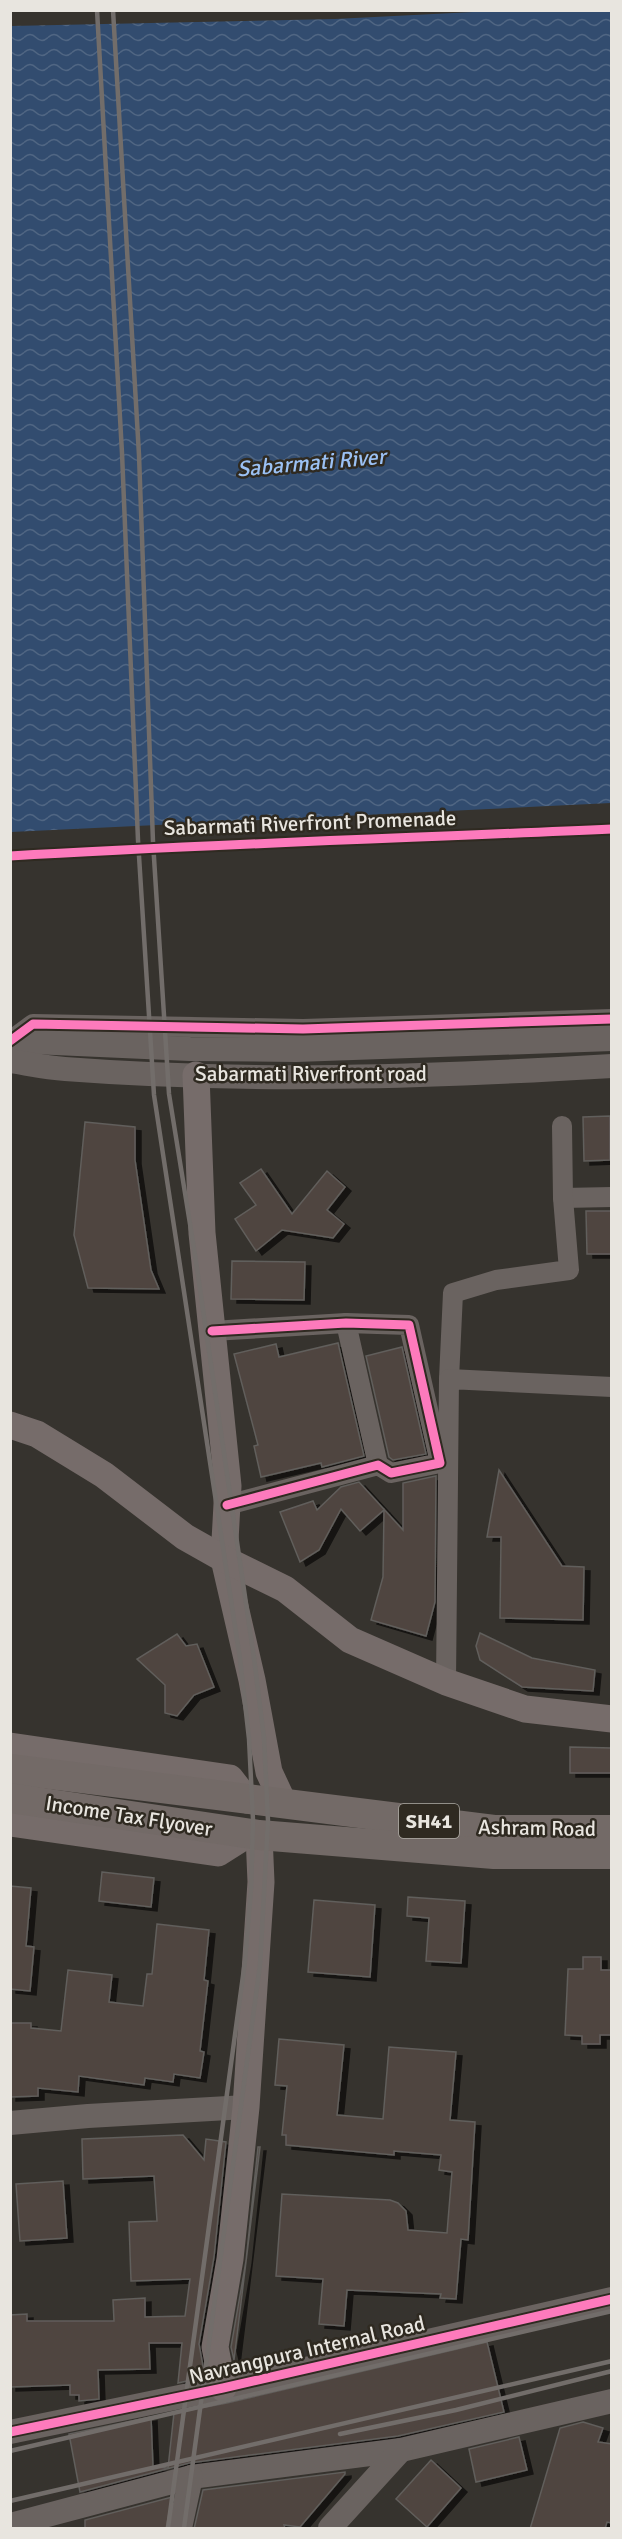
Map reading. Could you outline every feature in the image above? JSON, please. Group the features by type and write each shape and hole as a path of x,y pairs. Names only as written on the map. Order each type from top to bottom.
{"main road":[{"path":"196,1075 202,1233 228,1486 224,1559 252,1680 269,1772 283,1802"},
{"path":"10,1425 37,1434 104,1475 185,1536 224,1559 285,1589 350,1640 446,1682 525,1709 612,1719"},
{"path":"10,1746 230,1778 247,1800"},
{"name":"Income Tax Flyover","path":"10,1769 247,1800"},
{"name":"Income Tax Flyover","path":"10,1798 253,1834"},
{"name":"Ashram Road","path":"247,1800 283,1802 494,1830 612,1830"},
{"path":"10,1823 218,1852 253,1834 261,1882 246,2107 230,2259 215,2347 223,2388"},
{"name":"Ashram Road","path":"253,1834 494,1854 612,1854"}],"street":[{"path":"10,1041 33,1024 303,1029 612,1019"},
{"name":"Sabarmati Riverfront road","path":"10,1041 190,1049 296,1050 612,1039"},
{"name":"Sabarmati Riverfront road","path":"10,1061 62,1069 316,1078 612,1066"},
{"path":"446,1682 449,1379 453,1293 496,1280 569,1270 563,1198 562,1125"},
{"path":"563,1198 612,1197"},
{"path":"212,1331 346,1323 409,1325 440,1463 391,1473 378,1465 346,1323"},
{"path":"449,1379 612,1388"},
{"path":"227,1505 378,1465"},
{"path":"10,2123 246,2107"},
{"name":"Navrangpura Internal Road","path":"10,2432 223,2388 612,2300"},
{"path":"10,2525 191,2477 401,2450 612,2401"},
{"path":"330,2529 401,2450"},
{"path":"180,2529 191,2477"}],"water":[{"name":"Sabarmati River","path":"493,11 611,11 611,803 11,832 11,26 335,19"}],"building":[{"path":"610,1116 610,1160 584,1161 583,1117"},
{"path":"85,1122 135,1127 135,1160 151,1270 159,1289 88,1288 74,1235"},
{"path":"261,1169 292,1214 327,1171 345,1187 327,1210 344,1224 333,1238 282,1230 256,1251 235,1219 256,1205 240,1183"},
{"path":"586,1211 612,1211 612,1254 587,1254"},
{"path":"232,1261 305,1262 304,1300 231,1299"},
{"path":"338,1343 364,1456 322,1467 321,1463 261,1477 254,1446 258,1445 234,1354 276,1344 279,1357"},
{"path":"402,1347 426,1454 393,1460 389,1457 366,1356"},
{"path":"499,1470 562,1566 584,1567 583,1620 500,1618 501,1537 487,1537"},
{"path":"436,1476 435,1602 426,1636 371,1620 383,1577 384,1510 360,1531 341,1509 319,1550 300,1562 280,1512 313,1501 317,1510 341,1487 359,1482 403,1530 403,1483"},
{"path":"480,1633 532,1658 595,1670 593,1691 522,1687 480,1660 476,1646"},
{"path":"177,1634 186,1646 197,1644 214,1687 194,1695 177,1716 165,1713 165,1685 137,1659"},
{"path":"570,1747 612,1748 612,1773 570,1773"},
{"path":"102,1872 154,1878 151,1907 99,1901"},
{"path":"10,1886 31,1888 26,1946 34,1947 30,1991 10,1989"},
{"path":"408,1897 465,1901 461,1963 426,1961 429,1918 407,1916"},
{"path":"314,1900 375,1905 370,1977 308,1972"},
{"path":"157,1924 209,1930 204,1980 208,1981 200,2051 204,2052 200,2078 174,2074 173,2082 145,2078 144,2085 79,2076 78,2092 38,2088 38,2096 10,2097 10,2023 31,2023 31,2028 61,2031 68,1970 112,1975 109,2002 143,2006 147,1974 152,1974"},
{"path":"583,1957 601,1957 601,1970 612,1970 612,2035 600,2035 600,2044 582,2044 582,2036 565,2035 568,1969 583,1969"},
{"path":"279,2039 344,2045 337,2115 383,2119 389,2047 456,2052 450,2120 475,2122 468,2240 461,2239 456,2299 440,2298 441,2294 347,2290 344,2326 319,2324 323,2279 276,2276 282,2194 390,2200 398,2203 406,2211 408,2230 447,2233 452,2172 439,2170 441,2155 394,2151 394,2155 286,2145 286,2135 282,2135 287,2086 275,2085"},
{"path":"183,2135 204,2160 206,2139 226,2142 214,2257 199,2344 205,2377 178,2383 182,2343 149,2343 150,2369 98,2370 99,2399 79,2401 79,2395 70,2395 70,2385 10,2387 10,2315 27,2314 27,2321 114,2321 113,2300 145,2298 145,2317 185,2316 190,2279 131,2281 129,2222 157,2221 154,2176 83,2179 82,2139"},
{"path":"258,2147 260,2147 234,2360 231,2347 246,2261"},
{"path":"63,2181 67,2238 20,2241 16,2184"},
{"path":"487,2342 504,2412 398,2436 189,2463 80,2492 69,2434 151,2417 153,2467 168,2468 174,2413 227,2403"},
{"path":"583,2422 603,2428 598,2442 612,2444 612,2523 607,2522 605,2529 530,2529 560,2428"},
{"path":"519,2437 527,2470 476,2482 469,2449"},
{"path":"431,2460 461,2488 427,2527 396,2499"},
{"path":"345,2472 300,2527 284,2525 285,2529 194,2529 203,2490"},
{"path":"172,2497 166,2529 85,2529 85,2520"}],"railway":[{"path":"97,10 122,453 138,840 154,1095 240,1659 249,1739 253,1820 251,1889 245,1961 168,2528"},
{"path":"113,10 139,455 153,842 169,1094 254,1658 264,1738 268,1821 260,1965 184,2528"},
{"path":"10,2451 612,2311"},
{"path":"10,2501 612,2361"},
{"path":"340,2434 456,2410 612,2371"}],"cycle path":[{"name":"Sabarmati Riverfront Promenade","path":"10,856 612,829"},
{"path":"10,1041 33,1024 303,1029 612,1019"},
{"path":"212,1331 346,1323 409,1325 440,1463 391,1473 378,1465 227,1505"},
{"path":"10,2432 223,2388 612,2299"}]}
